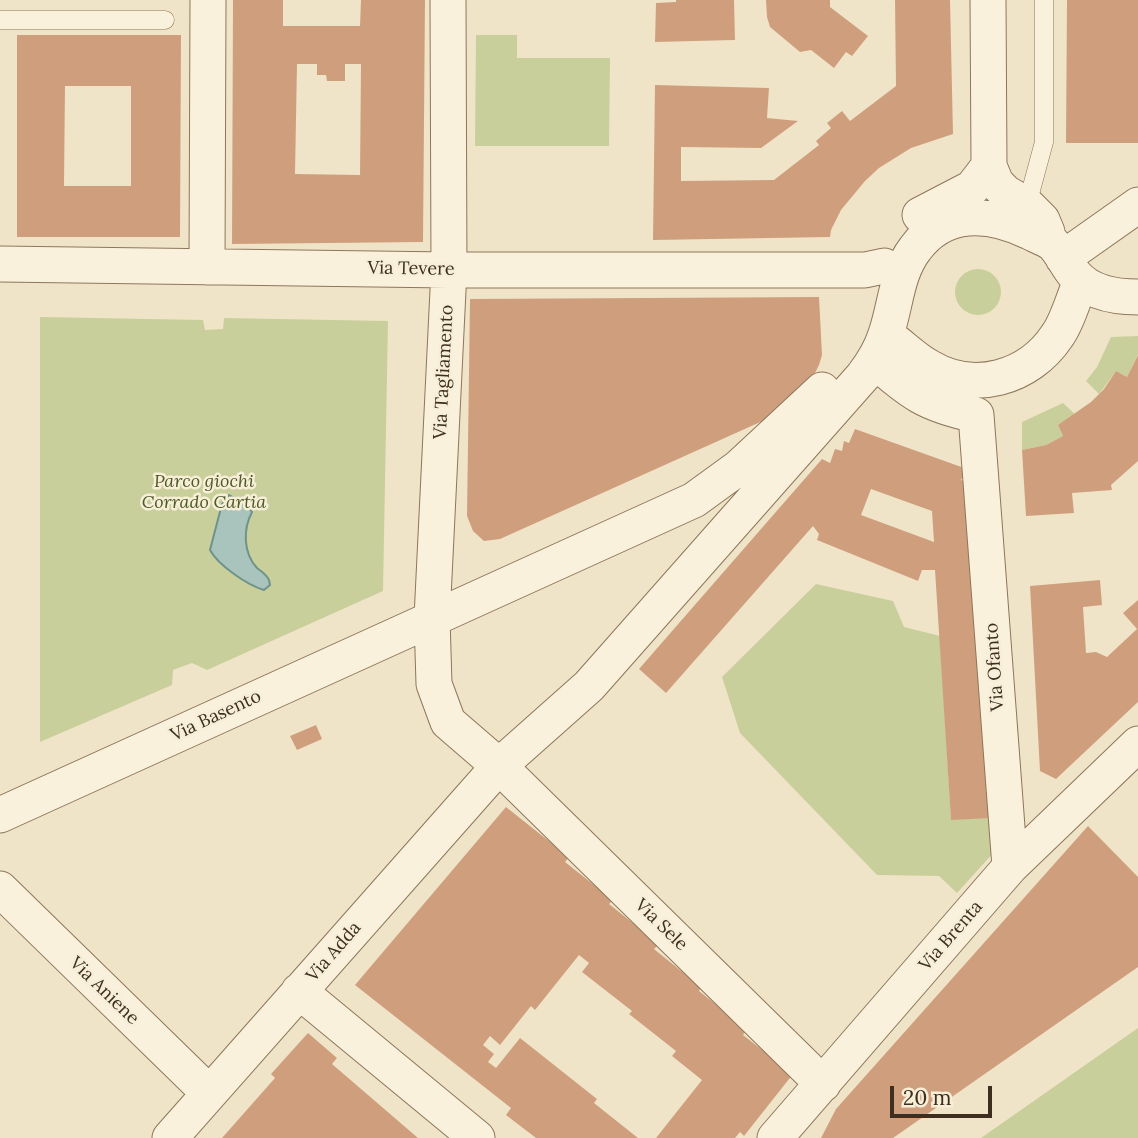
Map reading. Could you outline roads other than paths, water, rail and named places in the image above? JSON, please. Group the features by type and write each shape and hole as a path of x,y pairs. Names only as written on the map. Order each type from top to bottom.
{"street":[{"path":"207,267 208,0"},
{"name":"Via Tagliamento","path":"448,0 449,270 432,618 435,684 448,722 499,766"},
{"path":"988,0 989,149 996,183 1006,193 1027,205 1042,220 1065,261 1059,334 1041,357 1017,373 989,381 967,381 947,376 880,348 904,265 916,247 933,230 960,218 988,217 1009,222 1065,261 1105,294 1138,297"},
{"name":"Via Basento","path":"0,815 694,500 747,460 852,359 869,334 884,266 899,235 920,215 972,188 989,149"},
{"path":"1065,261 1133,209"},
{"name":"Via Tevere","path":"0,264 449,270 865,270 884,266"},
{"name":"Via Ofanto","path":"880,348 912,393 932,404 976,415 1010,867"},
{"name":"Via Adda","path":"170,1138 499,766 589,685 731,525 880,348"},
{"path":"710,489 727,503 731,525"},
{"name":"Via Brenta","path":"775,1138 1010,867 1138,744"},
{"name":"Via Sele","path":"499,766 823,1084"},
{"name":"Via Aniene","path":"0,889 209,1093"},
{"path":"299,991 477,1138"}],"lane":[{"path":"1027,205 1044,142 1044,0"},
{"path":"0,20 165,20"}],"water":[{"path":"229,495 247,505 252,512 246,533 247,548 252,562 269,580 270,585 264,590 234,574 219,562 210,550 222,504"}],"park label":[{"name":"Parco giochi Corrado Cartia","path":"204,492"}]}
